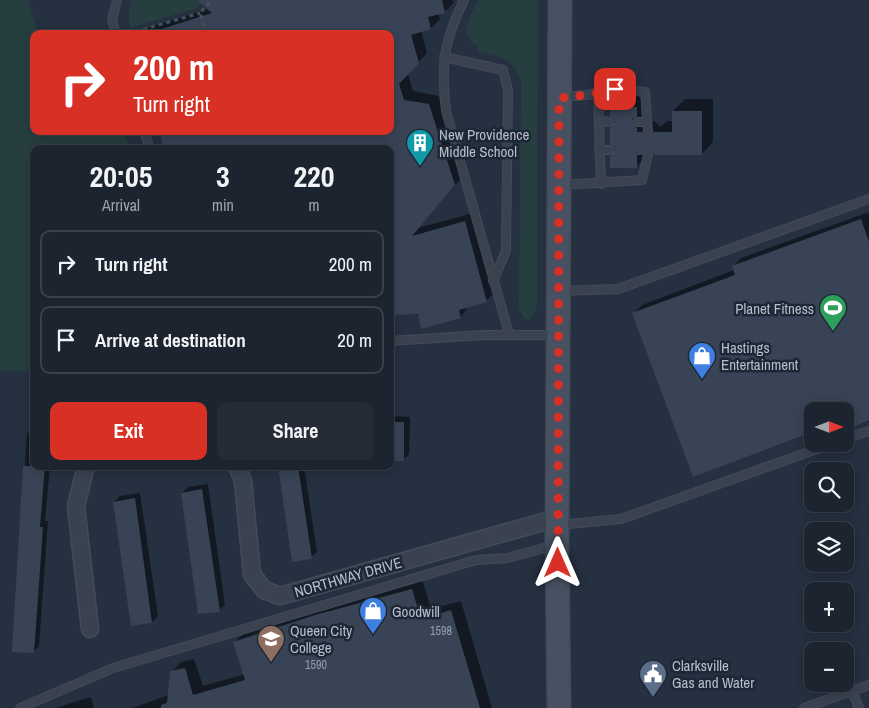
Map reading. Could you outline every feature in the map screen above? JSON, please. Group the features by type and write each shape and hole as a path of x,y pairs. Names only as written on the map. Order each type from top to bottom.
{"street":[{"path":"559,708 557,529 560,0"},
{"path":"85,470 76,506 90,629"},
{"name":"NORTHWAY DRIVE","path":"239,470 243,480 252,574 264,590 280,596 557,529"}],"lane":[{"path":"115,30 112,20 117,0"},
{"path":"464,0 449,30 444,57 442,74 446,111 508,334"},
{"path":"444,57 503,70 508,90 506,252 492,282"},
{"path":"559,98 615,89 645,92 648,132"},
{"path":"598,93 601,184"},
{"path":"599,121 610,122"},
{"path":"637,122 647,122"},
{"path":"599,150 610,150"},
{"path":"558,185 601,184 642,180 648,155"},
{"path":"558,290 573,292 618,289 869,200"},
{"path":"394,341 508,334 558,336"},
{"path":"854,436 869,431"},
{"path":"20,708 113,668 476,560 508,558 557,529 621,519 809,452"},
{"path":"854,690 869,685"},
{"path":"804,708 849,692"},
{"path":"852,692 859,708"}],"path":[{"path":"142,30 200,13 212,0"},
{"path":"200,13 205,30"}],"green space":[{"path":"0,0 28,0 37,30 30,30 30,135 125,135 129,145 30,145 30,371 0,371"},
{"path":"132,0 197,0 201,4 197,8 130,28 129,13"},
{"path":"478,0 538,0 537,303 536,310 529,320 523,317 519,309 521,82 515,68 510,63 505,59 477,51 478,46 468,36 467,25"}],"building":[{"name":"New Providence Middle School","path":"197,0 442,0 445,13 428,17 431,29 411,35 419,63 399,84 404,100 429,104 455,185 412,236 465,221 487,302 459,310 461,318 421,329 418,314 394,315 394,145 163,145 160,135 394,135 394,30 158,30 212,13"},
{"path":"610,107 637,107 637,116 632,119 632,124 637,128 637,132 642,132 648,138 654,132 672,132 672,111 702,111 702,155 654,155 651,151 647,150 642,155 637,155 637,168 610,168 610,156 616,150 610,144 610,128 616,122 610,116"},
{"path":"861,219 869,242 869,421 854,427 854,402 804,402 804,435 693,477 632,313 735,275 732,266"},
{"path":"394,422 404,422 404,461 394,461"},
{"path":"23,466 30,466 30,470 45,470 40,527 43,527 34,653 12,652"},
{"path":"279,470 299,470 312,559 292,562"},
{"path":"202,489 220,612 198,614 181,493"},
{"path":"135,498 152,623 131,626 113,502"},
{"path":"412,589 421,619 451,610 480,708 161,708 161,705 167,703 170,671 185,668 193,695 245,680 233,642 315,615"}],"place":[{"name":"New Providence Middle School","path":"420,167"},
{"name":"Planet Fitness","path":"833,332"},
{"name":"Hastings Entertainment","path":"702,380"},
{"name":"Goodwill","path":"373,635"},
{"name":"Queen City College","path":"271,663"},
{"name":"Clarksville Gas and Water","path":"653,698"}],"route":[{"path":"558,563 559,98 615,89"}]}
